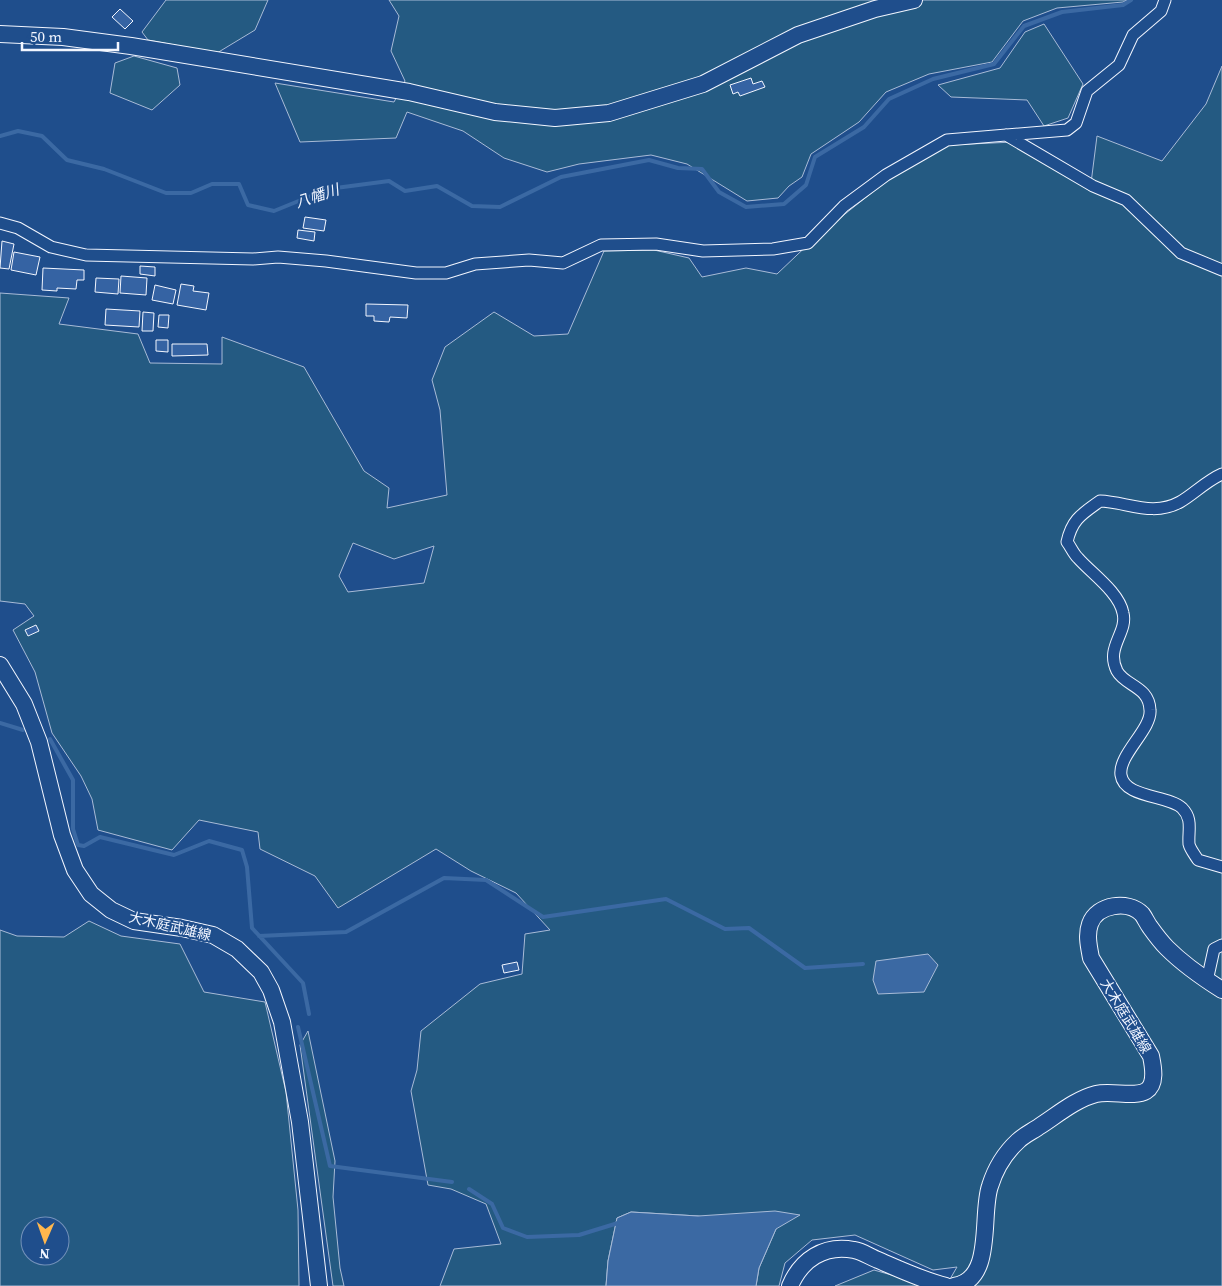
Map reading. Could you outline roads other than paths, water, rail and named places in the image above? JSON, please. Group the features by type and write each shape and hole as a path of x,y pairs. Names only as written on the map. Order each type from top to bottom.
{"main road":[{"path":"0,34 64,36 131,46 410,92 496,112 555,118 609,113 703,84 798,35 875,9 914,0"},
{"name":"大木庭武雄線","path":"0,665 24,704 39,742 62,835 75,870 91,894 111,910 134,921 213,935 237,949 260,972 270,990 282,1022 300,1122 319,1286"},
{"name":"大木庭武雄線","path":"954,1286 964,1284 974,1276 981,1259 989,1187 1002,1160 1018,1141 1070,1106 1096,1094 1116,1092 1134,1094 1146,1091 1152,1084 1154,1072 1151,1056 1092,958 1088,943 1090,924 1097,912 1112,906 1121,906 1129,907 1142,914 1150,928 1167,948 1222,990"},
{"path":"790,1286 802,1265 818,1253 835,1248 854,1250 928,1282 946,1286"}],"street":[{"path":"0,223 18,228 51,247 86,256 278,257 326,261 416,273 446,273 475,264 529,260 563,263 602,245 656,244 703,251 774,249 808,244 844,206 886,175 947,140 1067,130 1076,123 1087,91 1119,65 1133,35 1161,11 1165,0"},
{"path":"1006,135 1093,186 1126,200 1181,253 1222,270"},
{"path":"1222,474 1178,503 1159,509 1139,508 1100,501 1080,515 1070,528 1068,542 1076,556 1117,599 1124,613 1123,623 1112,660 1118,674 1143,692 1151,711 1148,723 1122,766 1121,775 1124,782 1133,791 1182,808 1190,820 1189,846 1198,860 1222,867"},
{"path":"1207,980 1214,949 1222,944"}],"waterway":[{"name":"八幡川","path":"0,136 18,131 42,136 67,160 104,169 166,193 191,193 212,184 239,184 248,205 274,211 328,189 389,181 405,191 437,186 472,206 500,207 561,177 649,160 678,168 702,169 719,192 746,207 784,204 806,185 815,157 864,127 889,99 933,79 994,64 1024,26 1062,12 1123,5 1131,0"},
{"path":"0,723 23,730"},
{"path":"50,739 73,780 73,829 78,845 84,846 100,837 174,855 209,841 242,850 247,867 252,928 303,983 309,1014"},
{"path":"259,936 346,932 444,878 486,880 543,917 666,899 725,929 749,928 805,968 863,964"},
{"path":"298,1027 330,1166 452,1182"},
{"path":"469,1189 492,1204 503,1228 527,1237 579,1235 618,1223"}]}
